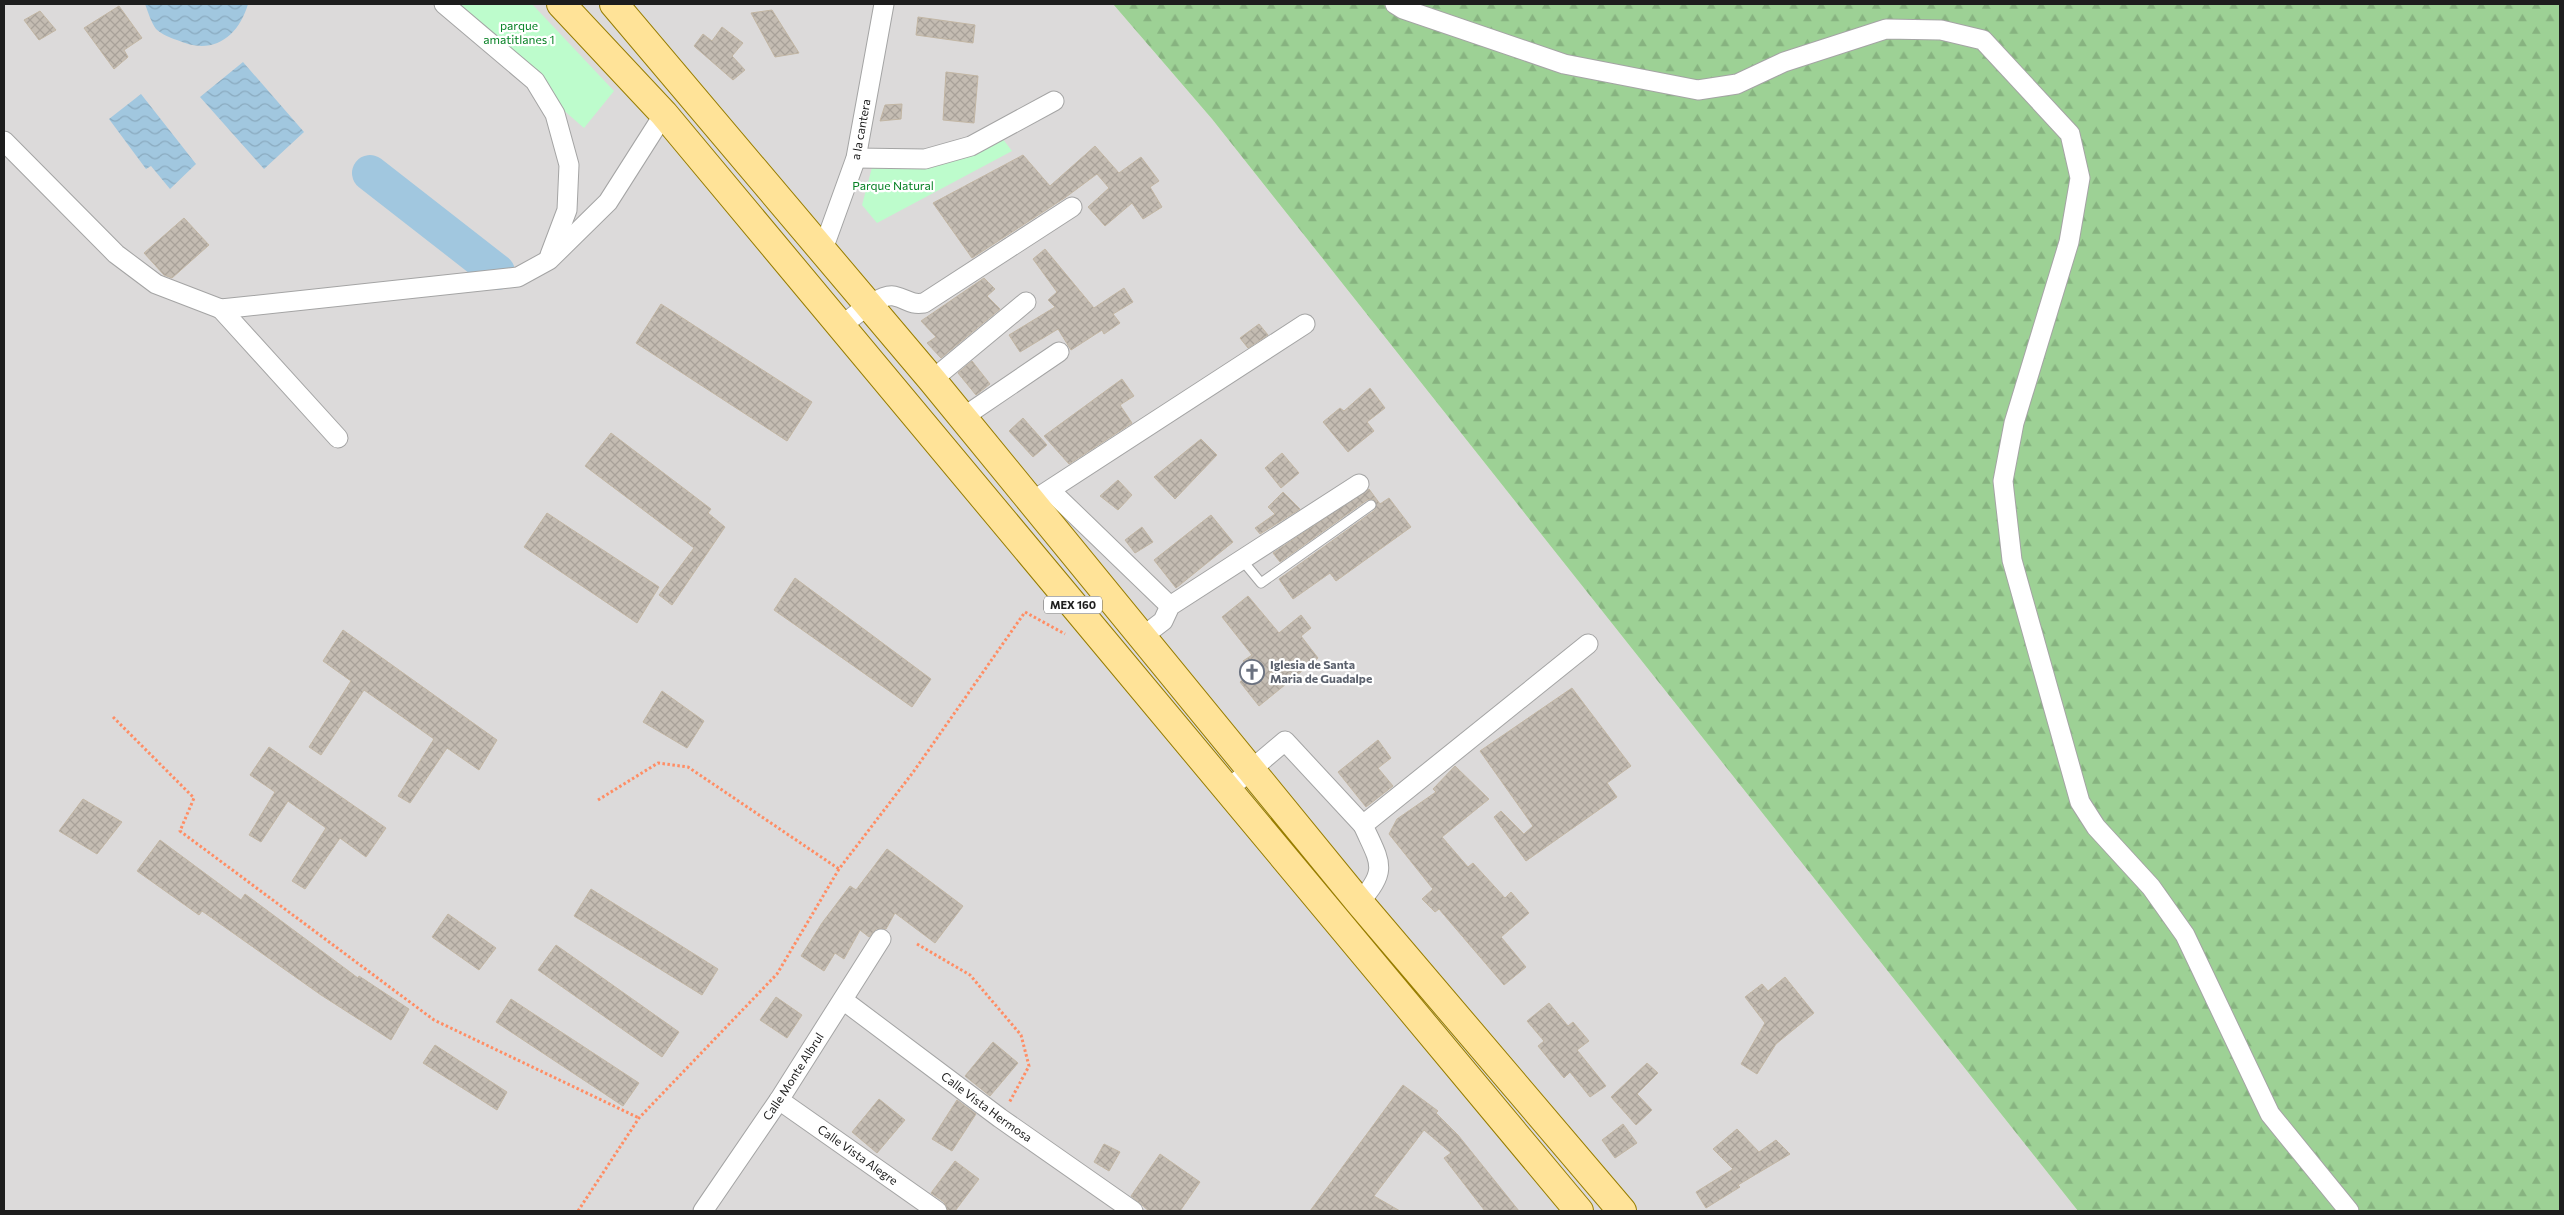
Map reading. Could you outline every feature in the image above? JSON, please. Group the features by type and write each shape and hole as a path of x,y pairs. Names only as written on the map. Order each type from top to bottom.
{"main road":[{"name":"MEX 160","path":"561,4 664,114 1579,1211"},
{"name":"MEX 160","path":"614,4 661,57 962,418 1041,496 1142,637 1359,902 1622,1211"}],"street":[{"path":"444,4 535,81 555,114 569,165 566,210 549,260"},
{"name":"a la cantera","path":"822,252 856,158 884,4"},
{"path":"1395,4 1403,9 1564,64 1698,90 1737,84 1784,62 1886,29 1941,30 1983,40 2070,134 2080,178 2069,242 2014,423 2003,481 2012,560 2080,802 2096,827 2151,887 2185,935 2270,1114 2349,1211"},
{"path":"856,158 925,158 971,146 1054,102"},
{"path":"222,310 518,276 549,260 608,202 664,114"},
{"path":"4,141 116,254 156,284 222,310 338,438"},
{"path":"841,326 884,296 893,296 912,304 924,303 1072,207"},
{"path":"932,380 1026,302"},
{"path":"1170,606 1041,496 1304,324"},
{"path":"962,418 1059,352"},
{"path":"1142,637 1163,621 1170,606 1359,484"},
{"path":"1363,825 1588,644"},
{"path":"1227,790 1252,771 1285,741 1363,825 1380,865 1374,887 1359,902"},
{"name":"Calle Monte Albrul","path":"702,1211 779,1100 881,939"},
{"name":"Calle Vista Hermosa","path":"843,1000 1000,1118 1133,1211"},
{"name":"Calle Vista Alegre","path":"779,1100 937,1211"}],"lane":[{"path":"1242,560 1261,583 1371,505"}],"path":[{"path":"578,1211 639,1118 777,974 839,869 914,771 1025,612 1069,636"},
{"path":"114,717 194,798 180,831 434,1020 639,1118"},
{"path":"598,800 658,764 688,767 839,869"},
{"path":"917,944 970,975 1021,1035 1030,1066 1000,1118"}],"shaded area":[{"path":"4,4 1113,4 1212,119 2078,1211 4,1211"}],"green space":[{"name":"parque amatitlanes 1","path":"442,4 532,4 614,91 584,128"},
{"path":"1113,4 2560,4 2560,1211 2078,1211 1212,119"},
{"name":"Parque Natural","path":"999,134 1012,151 877,223 862,205 874,160 926,163"}],"water":[{"path":"145,4 248,4 244,16 230,35 212,45 201,46 169,37 158,31"},
{"path":"243,62 304,132 264,169 200,97"},
{"path":"141,94 196,164 170,189 151,166 146,169 109,119"}],"building":[{"path":"119,6 142,38 124,50 128,57 114,69 84,28"},
{"path":"772,10 799,53 775,57 751,13"},
{"path":"40,11 56,30 39,40 24,20"},
{"path":"918,17 975,25 973,43 916,35"},
{"path":"722,27 743,43 732,56 745,70 733,80 694,46 703,34 712,41"},
{"path":"946,72 978,76 974,123 943,120"},
{"path":"902,104 901,119 880,121 885,105"},
{"path":"1095,146 1119,173 1141,157 1159,181 1150,187 1162,207 1143,219 1132,203 1105,226 1088,207 1109,188 1097,174 1066,197 972,258 933,203 1023,155 1050,186"},
{"path":"184,218 209,245 172,278 164,275 144,253"},
{"path":"1045,249 1094,308 1124,288 1133,302 1113,314 1120,323 1104,334 1102,330 1071,350 1058,329 1020,352 1009,335 1055,307 1048,300 1057,292 1033,259"},
{"path":"984,278 995,289 987,296 1000,309 941,358 927,343 936,337 921,321"},
{"path":"661,304 812,402 787,441 636,343"},
{"path":"1259,324 1268,335 1248,348 1240,338"},
{"path":"972,361 990,384 976,395 958,373"},
{"path":"1122,379 1134,396 1120,405 1132,423 1069,464 1044,436"},
{"path":"1370,388 1385,408 1367,422 1374,431 1348,452 1323,422 1340,408 1344,411"},
{"path":"1023,418 1047,445 1033,457 1009,431"},
{"path":"611,433 711,509 708,513 725,527 672,605 659,595 694,548 585,466"},
{"path":"1201,439 1217,455 1175,499 1154,477"},
{"path":"1282,453 1299,473 1281,488 1265,468"},
{"path":"1118,480 1132,495 1118,510 1100,496"},
{"path":"1369,489 1380,504 1389,498 1411,527 1336,581 1330,573 1293,599 1279,579 1375,510 1376,502 1373,499 1367,500 1280,562 1273,553"},
{"path":"1283,492 1300,509 1260,534 1255,528 1275,514 1268,507"},
{"path":"547,513 659,587 637,623 524,547"},
{"path":"1211,515 1233,542 1176,588 1154,560"},
{"path":"1142,527 1153,542 1135,553 1125,540"},
{"path":"795,578 931,679 912,707 774,610"},
{"path":"1248,596 1279,633 1301,615 1311,628 1301,636 1318,658 1259,706 1240,682 1252,672 1243,661 1252,655 1222,617"},
{"path":"343,630 497,740 479,770 447,748 410,803 398,796 434,739 364,690 321,755 309,747 351,681 323,661"},
{"path":"1572,688 1631,766 1607,783 1617,797 1526,861 1494,817 1501,811 1524,834 1533,826 1480,751"},
{"path":"662,691 704,721 687,748 643,722"},
{"path":"1378,740 1391,758 1378,768 1393,786 1366,807 1338,772"},
{"path":"269,747 386,828 366,857 340,838 305,889 292,881 326,828 288,801 261,842 249,835 275,792 250,775"},
{"path":"1455,766 1489,799 1442,837 1468,867 1473,863 1505,898 1511,892 1529,913 1501,937 1526,967 1504,985 1439,909 1435,912 1422,899 1433,889 1389,834 1397,819 1436,792 1433,789"},
{"path":"83,799 122,822 97,854 59,831"},
{"path":"160,840 241,900 245,894 358,978 359,976 409,1009 391,1040 321,995 202,911 199,915 137,871"},
{"path":"887,849 963,906 935,943 895,913 886,929 876,929 869,937 860,930 844,959 835,953 824,971 801,956 822,923 850,886 856,890"},
{"path":"591,889 718,969 702,995 574,916"},
{"path":"448,914 496,948 479,970 432,937"},
{"path":"556,945 679,1032 662,1057 538,970"},
{"path":"1785,977 1814,1013 1776,1044 1757,1074 1741,1064 1765,1023 1745,997 1762,984 1768,991"},
{"path":"776,997 802,1015 787,1038 760,1020"},
{"path":"511,999 639,1083 623,1106 496,1022"},
{"path":"1549,1003 1568,1026 1573,1022 1589,1041 1577,1050 1606,1086 1590,1097 1570,1072 1564,1078 1538,1046 1544,1041 1527,1021"},
{"path":"993,1042 1018,1063 990,1096 965,1076"},
{"path":"435,1045 507,1092 497,1110 423,1063"},
{"path":"1647,1063 1658,1073 1637,1094 1652,1110 1636,1125 1611,1097"},
{"path":"1403,1085 1438,1111 1436,1113 1458,1135 1519,1211 1485,1211 1444,1158 1451,1153 1424,1130 1374,1196 1400,1211 1310,1211"},
{"path":"879,1099 905,1120 877,1153 852,1132"},
{"path":"957,1100 976,1114 952,1151 932,1139"},
{"path":"1623,1124 1637,1143 1615,1158 1602,1140"},
{"path":"1737,1129 1759,1152 1776,1140 1790,1154 1738,1185 1740,1187 1706,1208 1696,1192 1733,1169 1713,1149"},
{"path":"1104,1144 1120,1152 1109,1171 1094,1162"},
{"path":"1160,1154 1200,1182 1180,1211 1149,1211 1131,1196"},
{"path":"955,1161 979,1179 955,1211 948,1211 944,1202 931,1193"}],"waterway":[{"path":"370,173 497,272"}],"place":[{"name":"Iglesia de Santa Maria de Guadalpe","path":"1252,672"}]}
